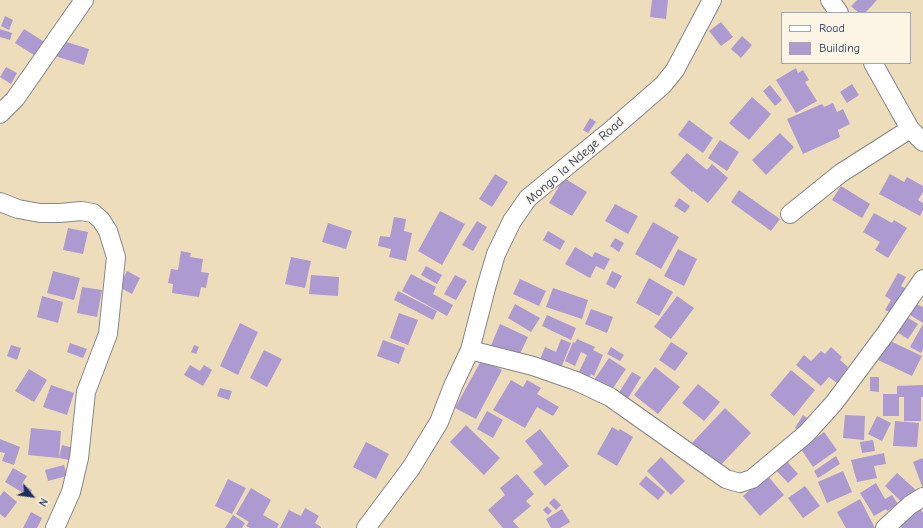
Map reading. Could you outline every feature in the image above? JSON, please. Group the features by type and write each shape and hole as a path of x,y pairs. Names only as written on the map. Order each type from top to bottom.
{"street":[{"path":"0,114 15,99 84,0"},
{"name":"Mongo la Ndege Road","path":"366,528 411,468 439,422 453,386 470,350 496,254 512,221 528,198 610,131 663,85 675,70 712,0"},
{"path":"830,0 838,12"},
{"path":"874,64 910,130 923,142"},
{"path":"790,214 841,173 910,130"},
{"path":"0,202 18,209 40,213 82,211 93,213 101,220 108,231 116,257 108,334 86,392 79,458 71,492 55,528"},
{"path":"470,350 533,366 576,381 610,397 726,479 740,483 752,479 811,429 834,403 886,333 923,279"},
{"path":"885,528 910,505 923,497"}],"building":[{"path":"652,0 668,0 666,19 650,17"},
{"path":"857,0 877,0 866,12 858,12 851,6"},
{"path":"5,16 13,20 9,30 1,26"},
{"path":"721,22 733,37 721,46 709,31"},
{"path":"0,29 12,33 10,40 0,37"},
{"path":"24,29 46,43 37,57 15,43"},
{"path":"742,36 752,45 741,58 731,49"},
{"path":"60,40 89,49 84,65 55,56"},
{"path":"6,67 17,73 11,84 0,77"},
{"path":"796,68 798,73 803,70 809,80 805,82 817,101 796,113 776,80"},
{"path":"852,84 859,95 847,103 840,92"},
{"path":"770,85 782,100 775,106 763,91"},
{"path":"752,97 771,114 749,140 729,123"},
{"path":"833,103 837,112 843,109 850,124 838,130 840,137 803,154 787,119 822,104 824,107"},
{"path":"590,118 596,122 588,133 583,130"},
{"path":"689,120 713,138 703,153 678,135"},
{"path":"780,133 794,147 766,175 752,160"},
{"path":"720,140 739,152 727,171 708,158"},
{"path":"687,153 707,170 712,164 728,178 708,203 693,191 692,192 670,173"},
{"path":"495,174 508,182 492,207 479,199"},
{"path":"890,174 904,182 907,177 923,186 923,192 918,200 923,203 923,210 920,216 879,194"},
{"path":"564,178 587,192 572,216 549,203"},
{"path":"841,186 870,204 862,218 832,200"},
{"path":"739,190 780,219 771,231 731,202"},
{"path":"679,198 690,206 685,213 674,206"},
{"path":"615,204 638,216 628,234 605,221"},
{"path":"440,211 465,224 442,265 418,251"},
{"path":"874,213 892,223 894,220 907,228 888,258 875,250 880,242 863,232"},
{"path":"394,217 406,219 404,231 412,233 406,261 389,257 391,249 378,246 380,236 390,237"},
{"path":"477,221 487,227 473,251 462,245"},
{"path":"653,222 679,237 661,269 635,254"},
{"path":"328,223 352,231 346,249 322,242"},
{"path":"68,228 88,232 83,254 63,250"},
{"path":"548,231 565,241 560,250 543,240"},
{"path":"615,238 624,243 619,252 610,246"},
{"path":"575,247 592,257 595,252 610,259 604,270 596,266 590,278 565,264"},
{"path":"678,249 697,259 684,286 664,276"},
{"path":"181,251 191,253 190,257 203,259 201,272 209,273 206,288 201,287 199,297 172,293 173,284 168,283 171,269 178,270"},
{"path":"291,257 311,261 305,288 285,284"},
{"path":"426,266 442,275 437,284 421,275"},
{"path":"53,271 80,278 74,300 47,293"},
{"path":"127,271 140,278 132,294 119,287"},
{"path":"612,271 622,276 615,289 606,284"},
{"path":"898,273 906,277 901,286 911,292 890,312 885,310 891,300 885,296"},
{"path":"411,274 436,287 433,294 453,305 447,316 402,291"},
{"path":"311,275 339,277 338,296 309,294"},
{"path":"455,275 467,281 456,300 444,294"},
{"path":"649,278 673,292 659,316 636,303"},
{"path":"520,279 546,291 539,306 513,294"},
{"path":"82,287 102,290 97,317 77,313"},
{"path":"553,288 588,300 582,319 546,307"},
{"path":"398,291 437,311 433,320 394,300"},
{"path":"42,296 63,302 58,323 37,317"},
{"path":"677,296 694,308 671,339 654,327"},
{"path":"515,304 540,318 531,332 508,318"},
{"path":"916,304 923,307 923,323 910,315"},
{"path":"591,309 613,317 607,333 585,324"},
{"path":"399,313 418,320 408,345 390,338"},
{"path":"547,315 576,328 571,340 542,326"},
{"path":"905,316 918,324 908,339 895,331"},
{"path":"240,323 258,332 238,375 220,366"},
{"path":"500,324 528,337 517,360 490,348"},
{"path":"923,324 923,349 921,353 910,347"},
{"path":"561,339 571,343 559,373 539,362 545,347 556,352"},
{"path":"577,339 595,347 593,350 603,355 594,376 591,374 588,382 577,376 587,355 581,352 575,366 565,361 573,342 575,343"},
{"path":"886,339 922,356 912,376 876,359"},
{"path":"383,340 405,348 399,364 377,356"},
{"path":"671,342 688,353 675,371 659,360"},
{"path":"70,343 87,349 83,358 67,352"},
{"path":"11,345 21,348 17,360 7,356"},
{"path":"194,345 199,347 196,354 191,352"},
{"path":"611,347 624,355 620,361 607,354"},
{"path":"831,347 842,357 840,360 848,367 837,383 829,377 821,386 796,365 804,355 811,361 821,351 825,354"},
{"path":"264,350 282,359 267,387 250,378"},
{"path":"609,358 626,369 611,391 594,380"},
{"path":"482,359 502,370 476,419 455,408"},
{"path":"190,365 200,371 204,365 212,370 203,386 184,375"},
{"path":"655,367 680,387 658,414 634,395"},
{"path":"29,369 47,380 34,402 15,391"},
{"path":"791,370 815,390 794,416 770,395"},
{"path":"632,372 641,377 627,400 618,394"},
{"path":"870,377 879,377 879,392 870,391"},
{"path":"511,380 523,387 527,380 541,388 537,394 559,407 553,416 537,407 525,428 493,410"},
{"path":"698,384 720,402 704,421 682,403"},
{"path":"51,385 74,393 67,415 43,407"},
{"path":"923,385 923,397 921,397 921,421 904,421 904,397 899,397 899,416 883,416 883,394 897,394 897,386"},
{"path":"220,388 232,391 229,400 217,396"},
{"path":"725,408 751,433 718,468 692,443"},
{"path":"487,411 503,420 493,438 477,429"},
{"path":"803,415 811,421 804,433 795,428"},
{"path":"845,415 865,416 864,440 843,438"},
{"path":"877,416 891,423 882,441 868,434"},
{"path":"895,421 919,423 917,447 893,446"},
{"path":"466,425 500,458 484,475 450,442"},
{"path":"612,427 619,431 620,429 633,437 617,466 597,454"},
{"path":"31,428 61,431 59,458 28,455"},
{"path":"540,429 569,466 545,486 533,472 543,464 525,441"},
{"path":"824,432 837,450 813,467 801,449"},
{"path":"0,439 20,447 14,465 2,461 5,453 0,452"},
{"path":"873,440 875,451 862,453 860,442"},
{"path":"366,442 389,454 376,479 353,467"},
{"path":"62,445 73,448 69,460 59,458"},
{"path":"884,453 886,464 874,466 877,478 857,482 851,460"},
{"path":"836,456 840,464 818,478 814,471"},
{"path":"661,457 685,481 671,495 647,471"},
{"path":"923,458 923,489 913,462"},
{"path":"785,459 798,474 788,483 774,468"},
{"path":"64,465 67,476 48,481 45,470"},
{"path":"13,468 27,476 22,484 32,490 28,496 5,482"},
{"path":"843,471 852,492 827,503 818,482"},
{"path":"897,473 917,491 905,505 885,486"},
{"path":"517,474 534,494 526,501 531,506 513,521 519,528 503,528 488,510 505,495 500,488"},
{"path":"767,475 784,495 760,516 743,496"},
{"path":"646,476 665,492 658,500 639,484"},
{"path":"228,479 246,488 232,514 215,506"},
{"path":"876,483 885,499 892,495 898,504 887,511 886,509 874,516 860,493"},
{"path":"805,486 820,506 803,518 788,498"},
{"path":"251,488 271,500 263,515 279,524 277,528 250,528 246,526 249,522 236,514"},
{"path":"4,491 17,502 5,518 0,514 0,496"},
{"path":"554,498 561,505 556,510 549,503"},
{"path":"860,499 875,528 846,528 837,512"},
{"path":"547,506 552,511 548,515 543,510"},
{"path":"305,508 319,516 315,523 321,528 280,528 289,510 301,516"},
{"path":"920,508 923,513 923,528 902,528 898,523"},
{"path":"562,509 570,522 560,528 551,528 546,519"},
{"path":"31,512 42,518 37,528 23,528"},
{"path":"233,515 245,523 242,528 225,528"}]}
